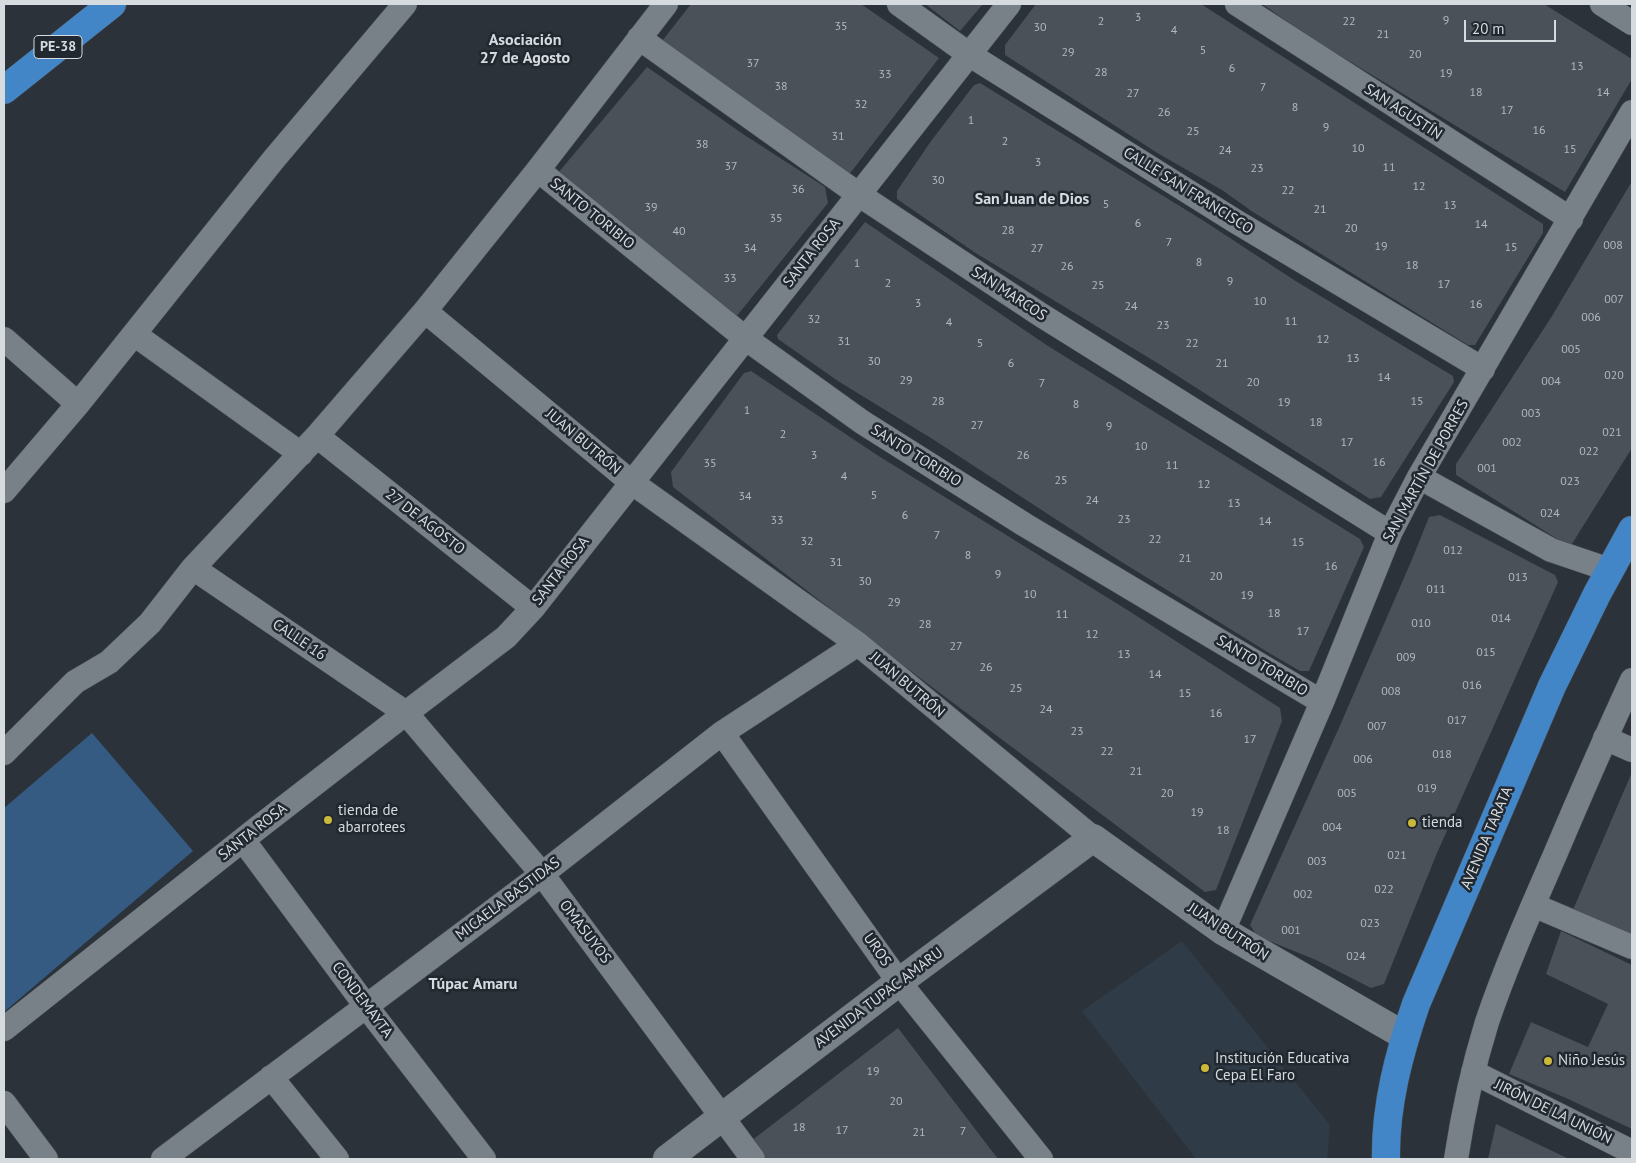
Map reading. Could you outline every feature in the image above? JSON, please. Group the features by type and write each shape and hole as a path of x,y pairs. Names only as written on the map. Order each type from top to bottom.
{"highway":[{"name":"PE-38","path":"4,90 112,4"},
{"name":"AVENIDA TARATA","path":"1386,1159 1389,1113 1396,1074 1405,1036 1416,1004 1552,686 1632,530"}],"street":[{"path":"4,491 78,404 274,158 405,4"},
{"path":"4,753 75,682 109,662 150,623 193,568 317,436 425,311 538,170 666,4"},
{"name":"CALLE SAN FRANCISCO","path":"899,4 970,54 1234,221 1483,369"},
{"name":"SANTA ROSA","path":"4,1030 406,712 506,637 533,608 1009,4"},
{"name":"SAN AGUSTÍN","path":"1237,4 1570,219"},
{"path":"1602,4 1632,23"},
{"name":"SAN MARCOS","path":"639,38 858,194 1041,315 1390,533"},
{"name":"SAN MARTÍN DE PORRES","path":"1223,931 1322,702 1390,533 1419,477 1632,112"},
{"name":"SANTO TORIBIO","path":"538,170 745,338 862,422 1025,526 1322,702"},
{"name":"JUAN BUTRÓN","path":"425,311 631,482 858,644 1093,838 1223,931 1405,1036"},
{"path":"134,334 301,454"},
{"path":"4,339 78,404"},
{"name":"27 DE AGOSTO","path":"317,436 533,608"},
{"path":"1419,477 1551,550 1610,570"},
{"name":"CALLE 16","path":"193,568 406,712"},
{"name":"MICAELA BASTIDAS","path":"163,1159 542,874 722,733 858,644"},
{"path":"1456,1159 1473,1072 1503,976 1605,738 1632,680"},
{"name":"OMASUYOS","path":"406,712 542,874 754,1159"},
{"name":"UROS","path":"722,733 900,982 1041,1159"},
{"path":"1605,738 1632,750"},
{"name":"AVENIDA TUPAC AMARU","path":"668,1159 1093,838"},
{"name":"CONDEMAYTA","path":"243,840 366,1006 484,1159"},
{"path":"1533,905 1632,947"},
{"name":"JIRÓN DE LA UNIÓN","path":"1473,1072 1632,1152"},
{"path":"271,1077 337,1159"},
{"path":"4,1103 46,1159"}],"shaded area":[{"path":"92,733 193,851 4,1012 4,808"},
{"name":"Institución Educativa Cepa El Faro","path":"1182,941 1330,1125 1327,1159 1196,1159 1082,1011"}],"building":[{"path":"691,4 861,4 939,58 848,176 662,41"},
{"path":"925,4 983,4 960,31"},
{"path":"1036,4 1201,4 1543,224 1543,233 1475,345 1468,345 1253,212 1222,190 1159,154 1005,55 1005,45"},
{"path":"1262,4 1544,4 1632,59 1632,79 1565,192 1311,38"},
{"path":"647,67 743,134 825,187 828,203 736,317 558,173"},
{"path":"980,83 1204,221 1294,280 1453,376 1454,382 1381,497 1370,499 1159,364 974,252 897,199 897,191 931,141 974,85"},
{"path":"1632,181 1632,448 1570,547 1456,475 1456,464 1552,316"},
{"path":"865,222 1048,346 1360,539 1364,547 1309,671 1300,671 1269,653 1120,561 934,440 838,381 778,339 777,335"},
{"path":"751,371 877,455 1129,611 1280,708 1282,721 1216,890 1205,892 916,675 673,487 671,472 744,373"},
{"path":"1440,515 1555,575 1558,582 1437,853 1384,984 1371,988 1316,960 1257,936 1250,925 1338,730 1429,517"},
{"path":"1632,772 1632,934 1572,912"},
{"path":"1561,931 1632,965 1632,1129 1509,1074 1531,1022 1588,1047 1608,1004 1546,974"},
{"path":"898,1028 998,1159 766,1159 751,1141"},
{"path":"1496,1124 1569,1159 1488,1159"}],"place":[{"name":"tienda de abarrotees","path":"328,820"},
{"name":"tienda","path":"1412,823"},
{"name":"Niño Jesús","path":"1548,1061"},
{"name":"Institución Educativa Cepa El Faro","path":"1205,1068"}],"district":[{"name":"Asociación 27 de Agosto","path":"525,49"},
{"name":"San Juan de Dios","path":"1032,199"},
{"name":"Túpac Amaru","path":"473,984"}]}
